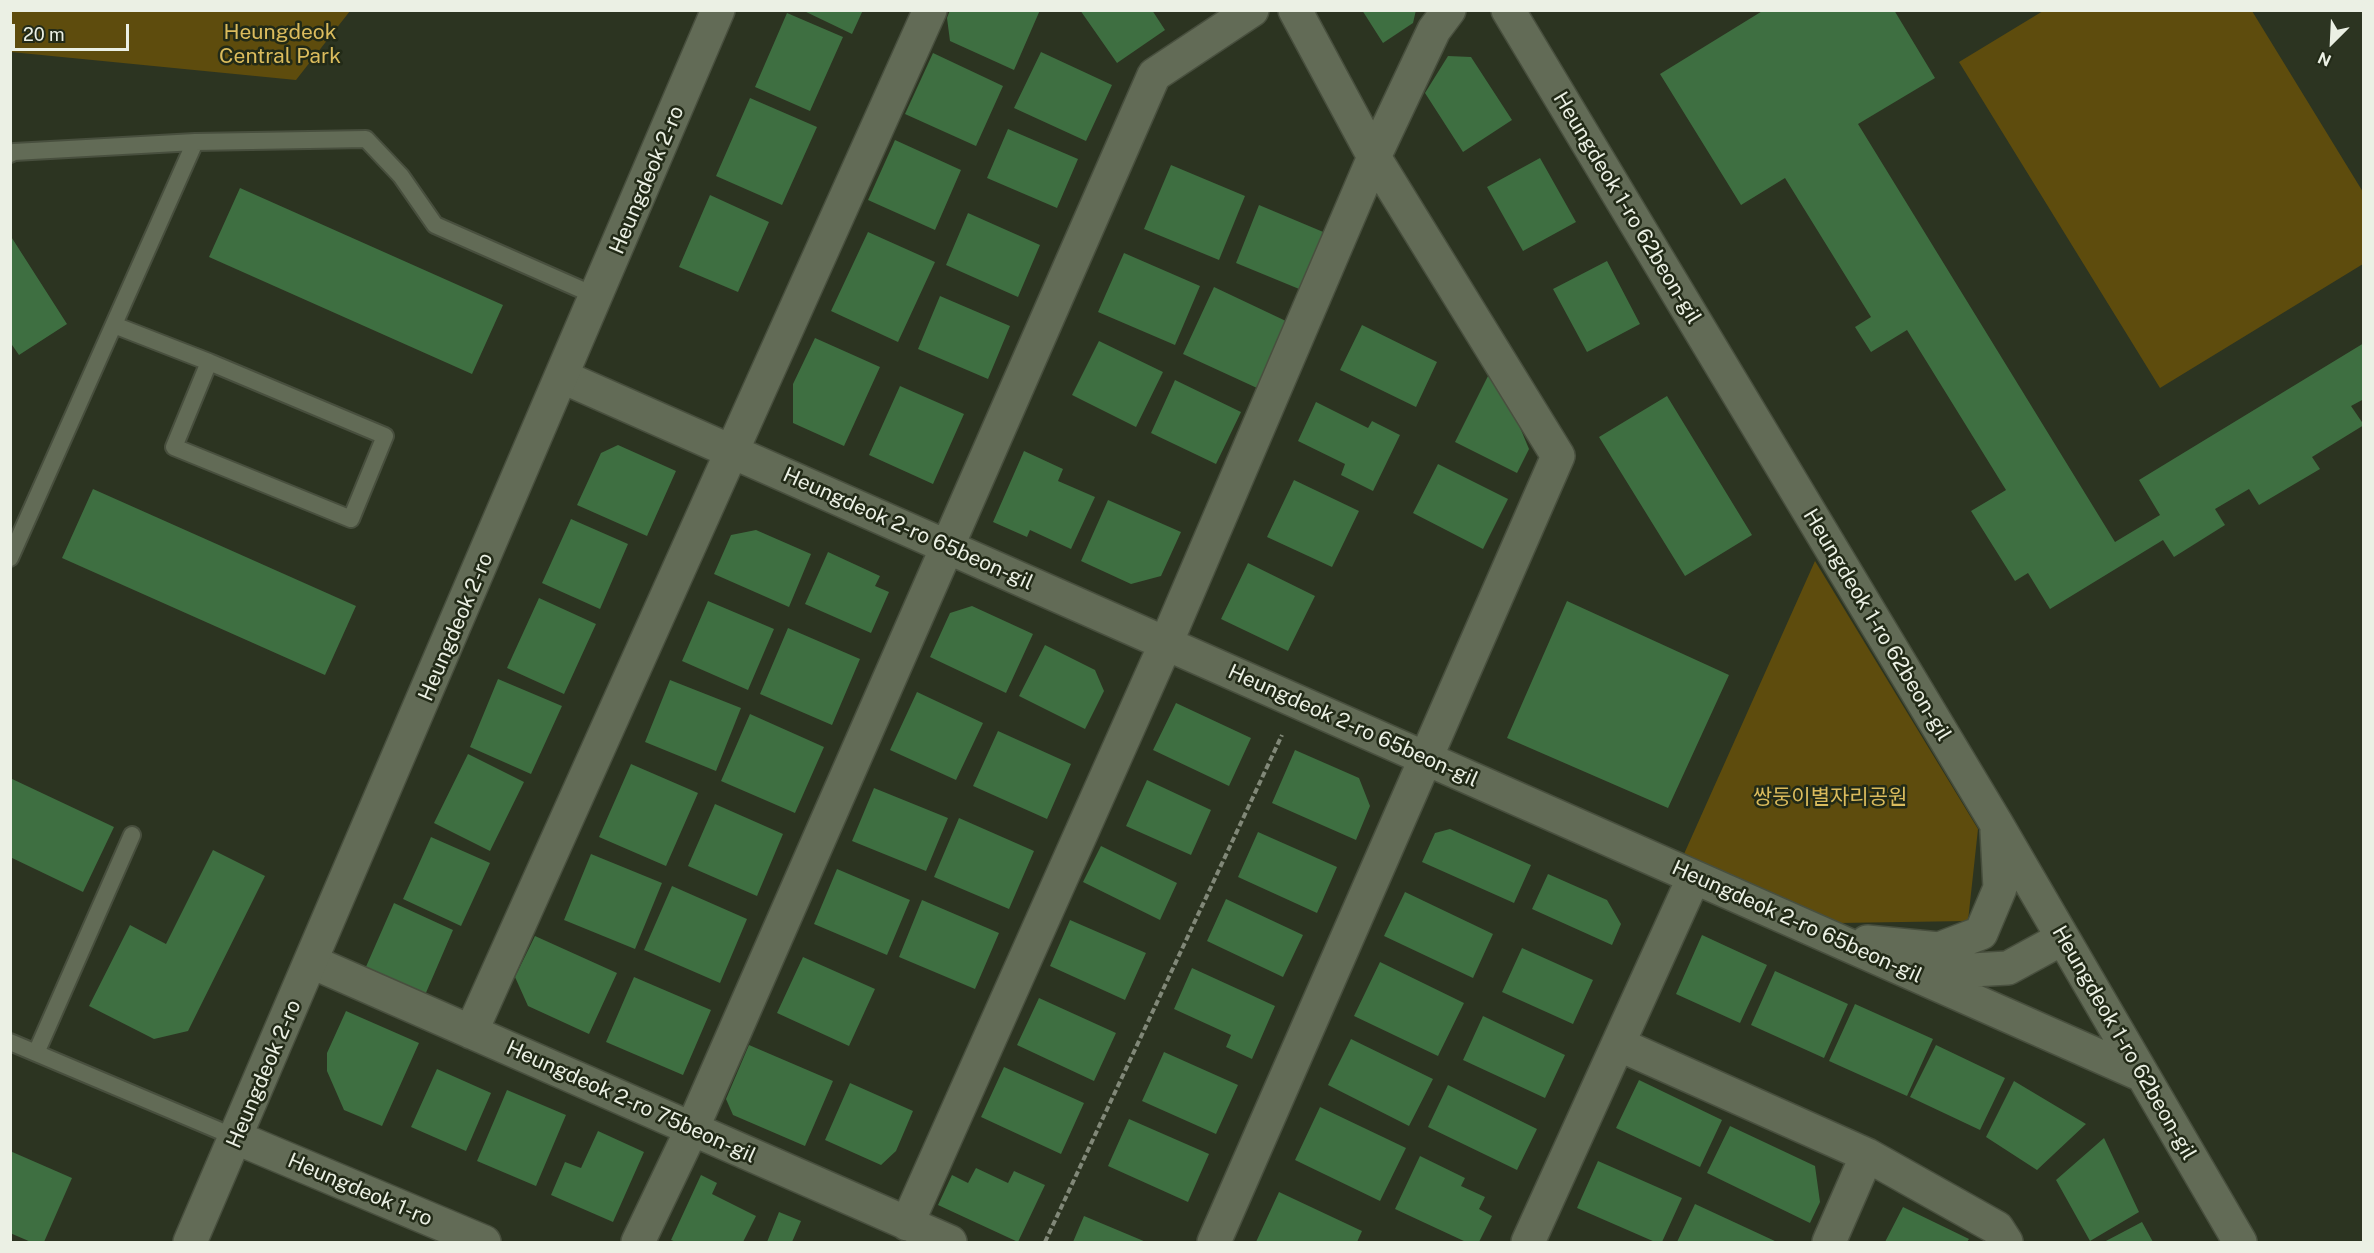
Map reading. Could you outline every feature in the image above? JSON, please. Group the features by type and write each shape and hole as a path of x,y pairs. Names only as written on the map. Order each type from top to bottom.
{"street":[{"name":"Heungdeok 2-ro","path":"190,1242 237,1138 718,10"},
{"path":"471,1032 930,10"},
{"path":"638,1242 692,1129 1154,75 1252,10"},
{"path":"1214,1242 1558,456 1374,157 1295,10"},
{"path":"907,1224 1166,643 1374,157 1434,30 1449,10"},
{"name":"Heungdeok 1-ro 62beon-gil","path":"1508,10 1996,823 2240,1242"},
{"name":"Heungdeok 2-ro 65beon-gil","path":"563,377 2142,1075"},
{"path":"1832,937 1939,949 1981,933 2000,888 1996,823"},
{"path":"1528,1242 1694,877"},
{"path":"1832,937 1954,971 2008,968 2063,938"},
{"name":"Heungdeok 2-ro 75beon-gil","path":"312,962 950,1242"},
{"path":"1618,1044 1867,1155 1997,1228 2006,1242"},
{"name":"Heungdeok 1-ro","path":"237,1138 484,1242"},
{"path":"1829,1242 1867,1155"}],"lane":[{"path":"10,154 195,142 366,139 401,176 435,225 596,296"},
{"path":"10,558 195,142"},
{"path":"114,325 209,362 385,436 351,519 174,447 209,362"},
{"path":"36,1053 132,835"},
{"path":"10,1042 237,1138"}],"path":[{"path":"1045,1242 1298,701"}],"green space":[{"name":"Heungdeok Central Park","path":"10,11 350,11 296,80 11,52"},
{"path":"2043,11 2252,11 2363,192 2363,264 2160,388 1959,62"},
{"name":"쌍둥이별자리공원","path":"1815,561 1978,829 1968,921 1838,923 1684,854"}],"building":[{"path":"802,10 863,10 852,34"},
{"path":"950,10 1040,10 1014,70 950,41 947,18"},
{"path":"1080,10 1152,10 1165,30 1117,63"},
{"path":"1362,10 1416,10 1413,23 1383,43"},
{"path":"1764,10 1894,10 1935,78 1858,124 2115,542 2160,515 2139,480 2364,343 2364,399 2351,406 2364,425 2312,457 2320,469 2259,505 2249,489 2215,509 2225,525 2174,557 2163,540 2050,609 2028,573 2015,581 1971,511 2006,490 1907,330 1871,352 1855,327 1871,317 1785,178 1741,205 1660,74"},
{"path":"787,13 843,37 810,111 755,87"},
{"path":"1041,52 1112,85 1086,141 1014,108"},
{"path":"933,53 1003,86 976,146 905,114"},
{"path":"1448,56 1471,57 1512,120 1463,152 1425,93"},
{"path":"750,98 817,127 782,205 716,176"},
{"path":"1008,129 1078,159 1057,208 987,178"},
{"path":"895,140 961,170 935,230 868,200"},
{"path":"1540,158 1576,222 1523,251 1487,187"},
{"path":"1171,165 1245,196 1219,260 1144,229"},
{"path":"240,188 503,305 472,374 209,257"},
{"path":"710,195 769,222 738,292 679,267"},
{"path":"1259,205 1328,234 1304,291 1236,263"},
{"path":"968,213 1040,245 1018,297 946,265"},
{"path":"868,232 935,262 898,342 831,311"},
{"path":"10,235 67,324 19,355 10,342"},
{"path":"1124,253 1200,286 1175,345 1098,312"},
{"path":"1607,261 1640,324 1587,352 1553,289"},
{"path":"1214,287 1288,322 1257,388 1183,354"},
{"path":"940,296 1010,326 988,379 918,349"},
{"path":"1362,325 1437,362 1416,407 1340,370"},
{"path":"815,338 880,367 844,446 793,423 793,384"},
{"path":"1099,341 1163,372 1136,427 1072,395"},
{"path":"1488,376 1501,382 1529,449 1517,473 1455,442"},
{"path":"1175,380 1241,412 1216,464 1151,433"},
{"path":"900,386 964,414 933,484 869,455"},
{"path":"1667,396 1752,535 1685,576 1599,437"},
{"path":"1316,402 1368,428 1372,421 1400,435 1373,491 1341,475 1345,464 1298,441"},
{"path":"618,445 676,471 647,536 577,505 601,453"},
{"path":"1024,451 1063,469 1058,481 1095,497 1071,549 1030,530 1027,537 993,522"},
{"path":"1438,464 1508,499 1483,549 1413,513"},
{"path":"1294,480 1359,511 1332,567 1267,537"},
{"path":"93,489 356,606 325,675 62,558"},
{"path":"1108,500 1181,532 1161,576 1131,584 1081,561"},
{"path":"571,519 628,544 600,609 542,583"},
{"path":"756,530 811,554 789,607 714,574 731,535"},
{"path":"828,552 880,576 875,586 889,592 871,633 805,604"},
{"path":"1248,563 1315,596 1288,651 1221,619"},
{"path":"539,598 596,624 564,694 507,668"},
{"path":"708,601 774,629 748,690 682,661"},
{"path":"1567,601 1729,675 1668,808 1507,738"},
{"path":"972,606 1033,634 1006,693 930,657 950,613"},
{"path":"788,628 860,659 832,725 760,694"},
{"path":"1045,645 1095,670 1104,691 1085,729 1019,696"},
{"path":"498,679 562,706 531,774 470,747"},
{"path":"670,680 741,708 716,771 645,742"},
{"path":"917,692 983,723 956,780 890,750"},
{"path":"1176,703 1251,738 1229,786 1153,750"},
{"path":"750,714 824,747 795,813 721,781"},
{"path":"998,731 1071,764 1047,819 973,786"},
{"path":"1295,750 1359,778 1370,806 1356,840 1272,803"},
{"path":"468,754 524,782 490,851 434,823"},
{"path":"631,764 698,793 666,866 599,837"},
{"path":"10,778 114,827 83,892 10,857"},
{"path":"1147,780 1211,810 1191,855 1126,826"},
{"path":"874,788 948,818 926,871 852,841"},
{"path":"715,804 783,834 757,896 688,866"},
{"path":"959,818 1034,851 1009,909 934,877"},
{"path":"1450,829 1531,865 1514,903 1422,862 1435,833"},
{"path":"1258,832 1337,867 1317,913 1238,877"},
{"path":"431,837 490,863 461,926 403,899"},
{"path":"1101,846 1177,883 1160,920 1083,882"},
{"path":"213,850 265,876 188,1031 154,1039 89,1006 130,925 166,944"},
{"path":"591,854 662,883 635,949 564,920"},
{"path":"837,869 910,900 887,955 814,924"},
{"path":"1548,874 1607,900 1621,924 1612,945 1532,909"},
{"path":"672,886 747,919 720,983 644,950"},
{"path":"1405,892 1493,934 1473,978 1384,936"},
{"path":"1226,899 1303,935 1283,977 1207,941"},
{"path":"922,900 999,933 975,989 899,957"},
{"path":"394,903 453,930 425,995 365,969"},
{"path":"1070,920 1146,953 1125,1000 1050,966"},
{"path":"1702,935 1767,965 1740,1023 1676,994"},
{"path":"535,936 617,973 589,1034 528,1006 515,977"},
{"path":"1522,948 1593,980 1573,1024 1502,992"},
{"path":"803,957 875,989 849,1046 777,1013"},
{"path":"1380,962 1464,1003 1438,1056 1354,1016"},
{"path":"1192,968 1275,1006 1252,1059 1226,1047 1231,1035 1174,1009"},
{"path":"1775,971 1848,1004 1824,1058 1751,1025"},
{"path":"634,977 711,1010 683,1075 606,1042"},
{"path":"1039,998 1116,1033 1094,1081 1017,1045"},
{"path":"1855,1004 1933,1039 1907,1096 1829,1061"},
{"path":"346,1011 419,1043 382,1126 344,1110 327,1071 327,1053"},
{"path":"1483,1016 1565,1055 1545,1098 1463,1060"},
{"path":"1351,1039 1433,1079 1409,1126 1328,1085"},
{"path":"749,1045 833,1081 805,1146 733,1115 726,1099"},
{"path":"1936,1045 2005,1078 1980,1130 1910,1097"},
{"path":"1164,1052 1238,1085 1216,1134 1142,1101"},
{"path":"1004,1067 1084,1103 1061,1154 981,1117"},
{"path":"437,1069 491,1093 466,1151 411,1127"},
{"path":"1639,1080 1722,1120 1700,1167 1616,1128"},
{"path":"2014,1081 2086,1124 2037,1170 1986,1137"},
{"path":"850,1083 913,1111 896,1151 881,1165 825,1140"},
{"path":"1448,1085 1537,1129 1517,1170 1428,1127"},
{"path":"507,1090 566,1115 536,1186 477,1161"},
{"path":"1320,1107 1406,1148 1380,1201 1295,1160"},
{"path":"1129,1119 1209,1154 1188,1202 1108,1166"},
{"path":"1730,1126 1815,1166 1820,1202 1810,1223 1707,1173"},
{"path":"598,1131 644,1152 613,1222 551,1195 565,1162 581,1168"},
{"path":"2104,1138 2139,1212 2090,1241 2056,1180"},
{"path":"10,1151 72,1178 44,1242 31,1242 10,1233"},
{"path":"1420,1156 1465,1178 1461,1186 1485,1197 1479,1209 1492,1216 1479,1242 1466,1242 1395,1209"},
{"path":"1598,1161 1682,1198 1662,1242 1655,1242 1577,1208"},
{"path":"976,1168 1008,1183 1014,1171 1045,1185 1018,1242 938,1205 952,1175 968,1183"},
{"path":"701,1175 717,1183 712,1194 756,1216 743,1242 676,1242 671,1240"},
{"path":"1279,1192 1362,1231 1357,1242 1256,1242"},
{"path":"1695,1204 1777,1242 1677,1242"},
{"path":"1903,1207 1969,1239 1967,1242 1885,1242"},
{"path":"779,1212 801,1221 792,1242 767,1242"},
{"path":"1084,1216 1146,1242 1073,1242"},
{"path":"2142,1222 2153,1242 2104,1242"}]}
